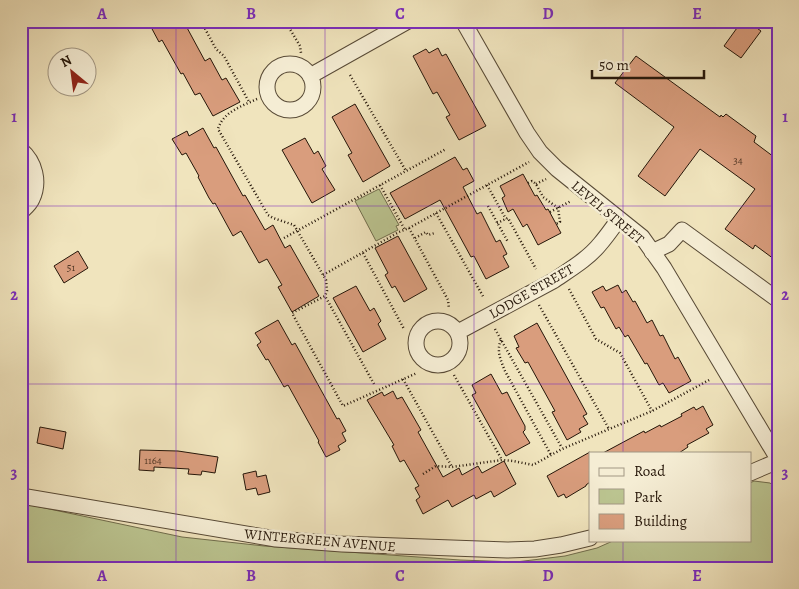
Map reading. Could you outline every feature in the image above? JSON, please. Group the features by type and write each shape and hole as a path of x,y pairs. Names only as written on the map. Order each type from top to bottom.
{"street":[{"path":"310,76 408,21"},
{"name":"LEVEL STREET","path":"463,21 526,133 540,152 557,169 642,237 664,268 778,460"},
{"path":"21,150 27,156 35,171 36,187 32,200 21,212"},
{"name":"LODGE STREET","path":"458,332 553,280 583,260 599,245 619,219"},
{"path":"652,252 669,244 682,230 778,300"},
{"path":"752,471 778,460"},
{"name":"WINTERGREEN AVENUE","path":"21,496 276,539 507,550 535,549 589,538"}],"path":[{"path":"203,24 208,21"},
{"path":"285,21 300,46 301,53"},
{"path":"187,27 196,22 203,24 216,49 224,56 250,102"},
{"path":"350,75 406,171"},
{"path":"257,99 225,116 218,129 268,215 294,225 326,280 327,291 325,296 292,313 343,406 417,373"},
{"path":"284,238 446,149"},
{"path":"323,275 529,162"},
{"path":"536,184 546,179"},
{"path":"528,183 532,181 536,184 543,197 558,208 560,222 556,224"},
{"path":"380,185 405,230"},
{"path":"487,185 506,219 508,218 536,269"},
{"path":"550,212 571,201"},
{"path":"488,206 508,242"},
{"path":"436,213 484,298"},
{"path":"497,223 506,219"},
{"path":"409,228 448,300 449,309"},
{"path":"414,238 426,232 428,235 435,233"},
{"path":"362,252 404,329"},
{"path":"569,288 596,339 620,353 652,411"},
{"path":"325,296 374,384"},
{"path":"539,305 609,429"},
{"path":"495,329 562,449"},
{"path":"501,340 499,347 500,358 505,371 551,455"},
{"path":"454,375 502,460"},
{"path":"403,379 452,468"},
{"path":"423,474 436,466 452,468 502,460 533,466 562,449 652,411 711,379"}],"green space":[{"path":"379,189 399,225 396,226 398,230 376,241 355,201"},
{"path":"752,482 770,483 778,489 778,568 21,568 21,503 182,537 264,546 460,560 516,562 565,556 597,548 610,542 752,542"}],"building":[{"path":"161,21 176,21 180,27 185,24 205,61 210,58 222,80 226,78 240,102 213,116 200,93 195,95 162,40 159,42 151,27"},
{"path":"742,21 747,21 761,31 741,58 724,46"},
{"path":"438,48 442,56 446,54 486,126 459,140 446,117 450,115 437,92 433,94 413,56 426,49 429,53"},
{"path":"636,56 720,117 726,114 756,136 754,142 778,160 778,215 772,223 778,227 778,262 755,245 753,249 725,229 755,189 700,149 665,196 638,176 674,127 615,83"},
{"path":"355,104 390,166 363,182 348,155 352,153 332,117"},
{"path":"203,128 265,230 273,225 285,248 290,245 319,296 292,312 278,287 282,285 267,259 259,263 241,231 233,236 215,203 213,204 209,198 186,153 182,155 172,139 187,131 189,136"},
{"path":"305,138 314,154 318,151 326,166 322,169 335,190 312,203 282,150"},
{"path":"455,157 463,170 467,168 474,181 463,187 477,214 481,212 496,242 500,240 507,254 503,256 509,267 486,279 474,256 471,257 440,200 405,219 390,193"},
{"path":"523,174 535,196 537,195 546,210 548,209 561,233 538,245 527,224 523,227 513,209 508,212 502,198 505,196 500,186"},
{"path":"398,236 427,289 404,302 395,286 392,288 385,275 388,273 375,248"},
{"path":"78,251 88,268 64,283 54,266"},
{"path":"618,285 622,293 626,290 633,302 635,301 647,323 652,320 660,336 663,335 675,359 678,357 691,381 669,393 663,383 659,385 628,335 625,337 619,327 616,329 604,307 601,308 592,292 603,286 606,291"},
{"path":"356,286 370,311 374,308 381,321 378,324 386,339 363,352 333,298"},
{"path":"278,320 292,345 295,343 337,419 339,418 346,431 342,433 346,441 338,446 340,450 326,457 288,385 284,387 268,359 266,360 257,345 261,342 255,333"},
{"path":"537,323 587,414 583,416 588,424 579,429 581,432 567,440 552,412 555,411 528,362 525,363 516,348 519,347 514,336"},
{"path":"491,374 502,394 507,392 525,426 523,432 530,443 506,456 472,395 476,393 472,385"},
{"path":"393,391 397,399 402,397 421,430 418,432 443,477 459,468 462,475 478,466 482,473 504,461 516,484 494,497 491,491 476,499 474,495 452,507 448,500 423,514 416,500 420,497 415,488 419,486 404,460 400,462 392,446 394,445 367,400 382,392 384,396"},
{"path":"703,406 713,425 706,429 709,433 687,445 688,447 680,452 605,452 644,431 645,433 660,425 661,427 694,407 696,410"},
{"path":"40,427 66,432 63,449 37,443"},
{"path":"140,450 178,451 218,457 215,473 202,471 201,475 188,474 189,469 154,467 154,471 139,470"},
{"path":"589,453 589,483 566,498 564,494 558,497 547,476"},
{"path":"256,471 257,477 266,475 270,492 258,495 256,488 246,490 243,474"}]}
